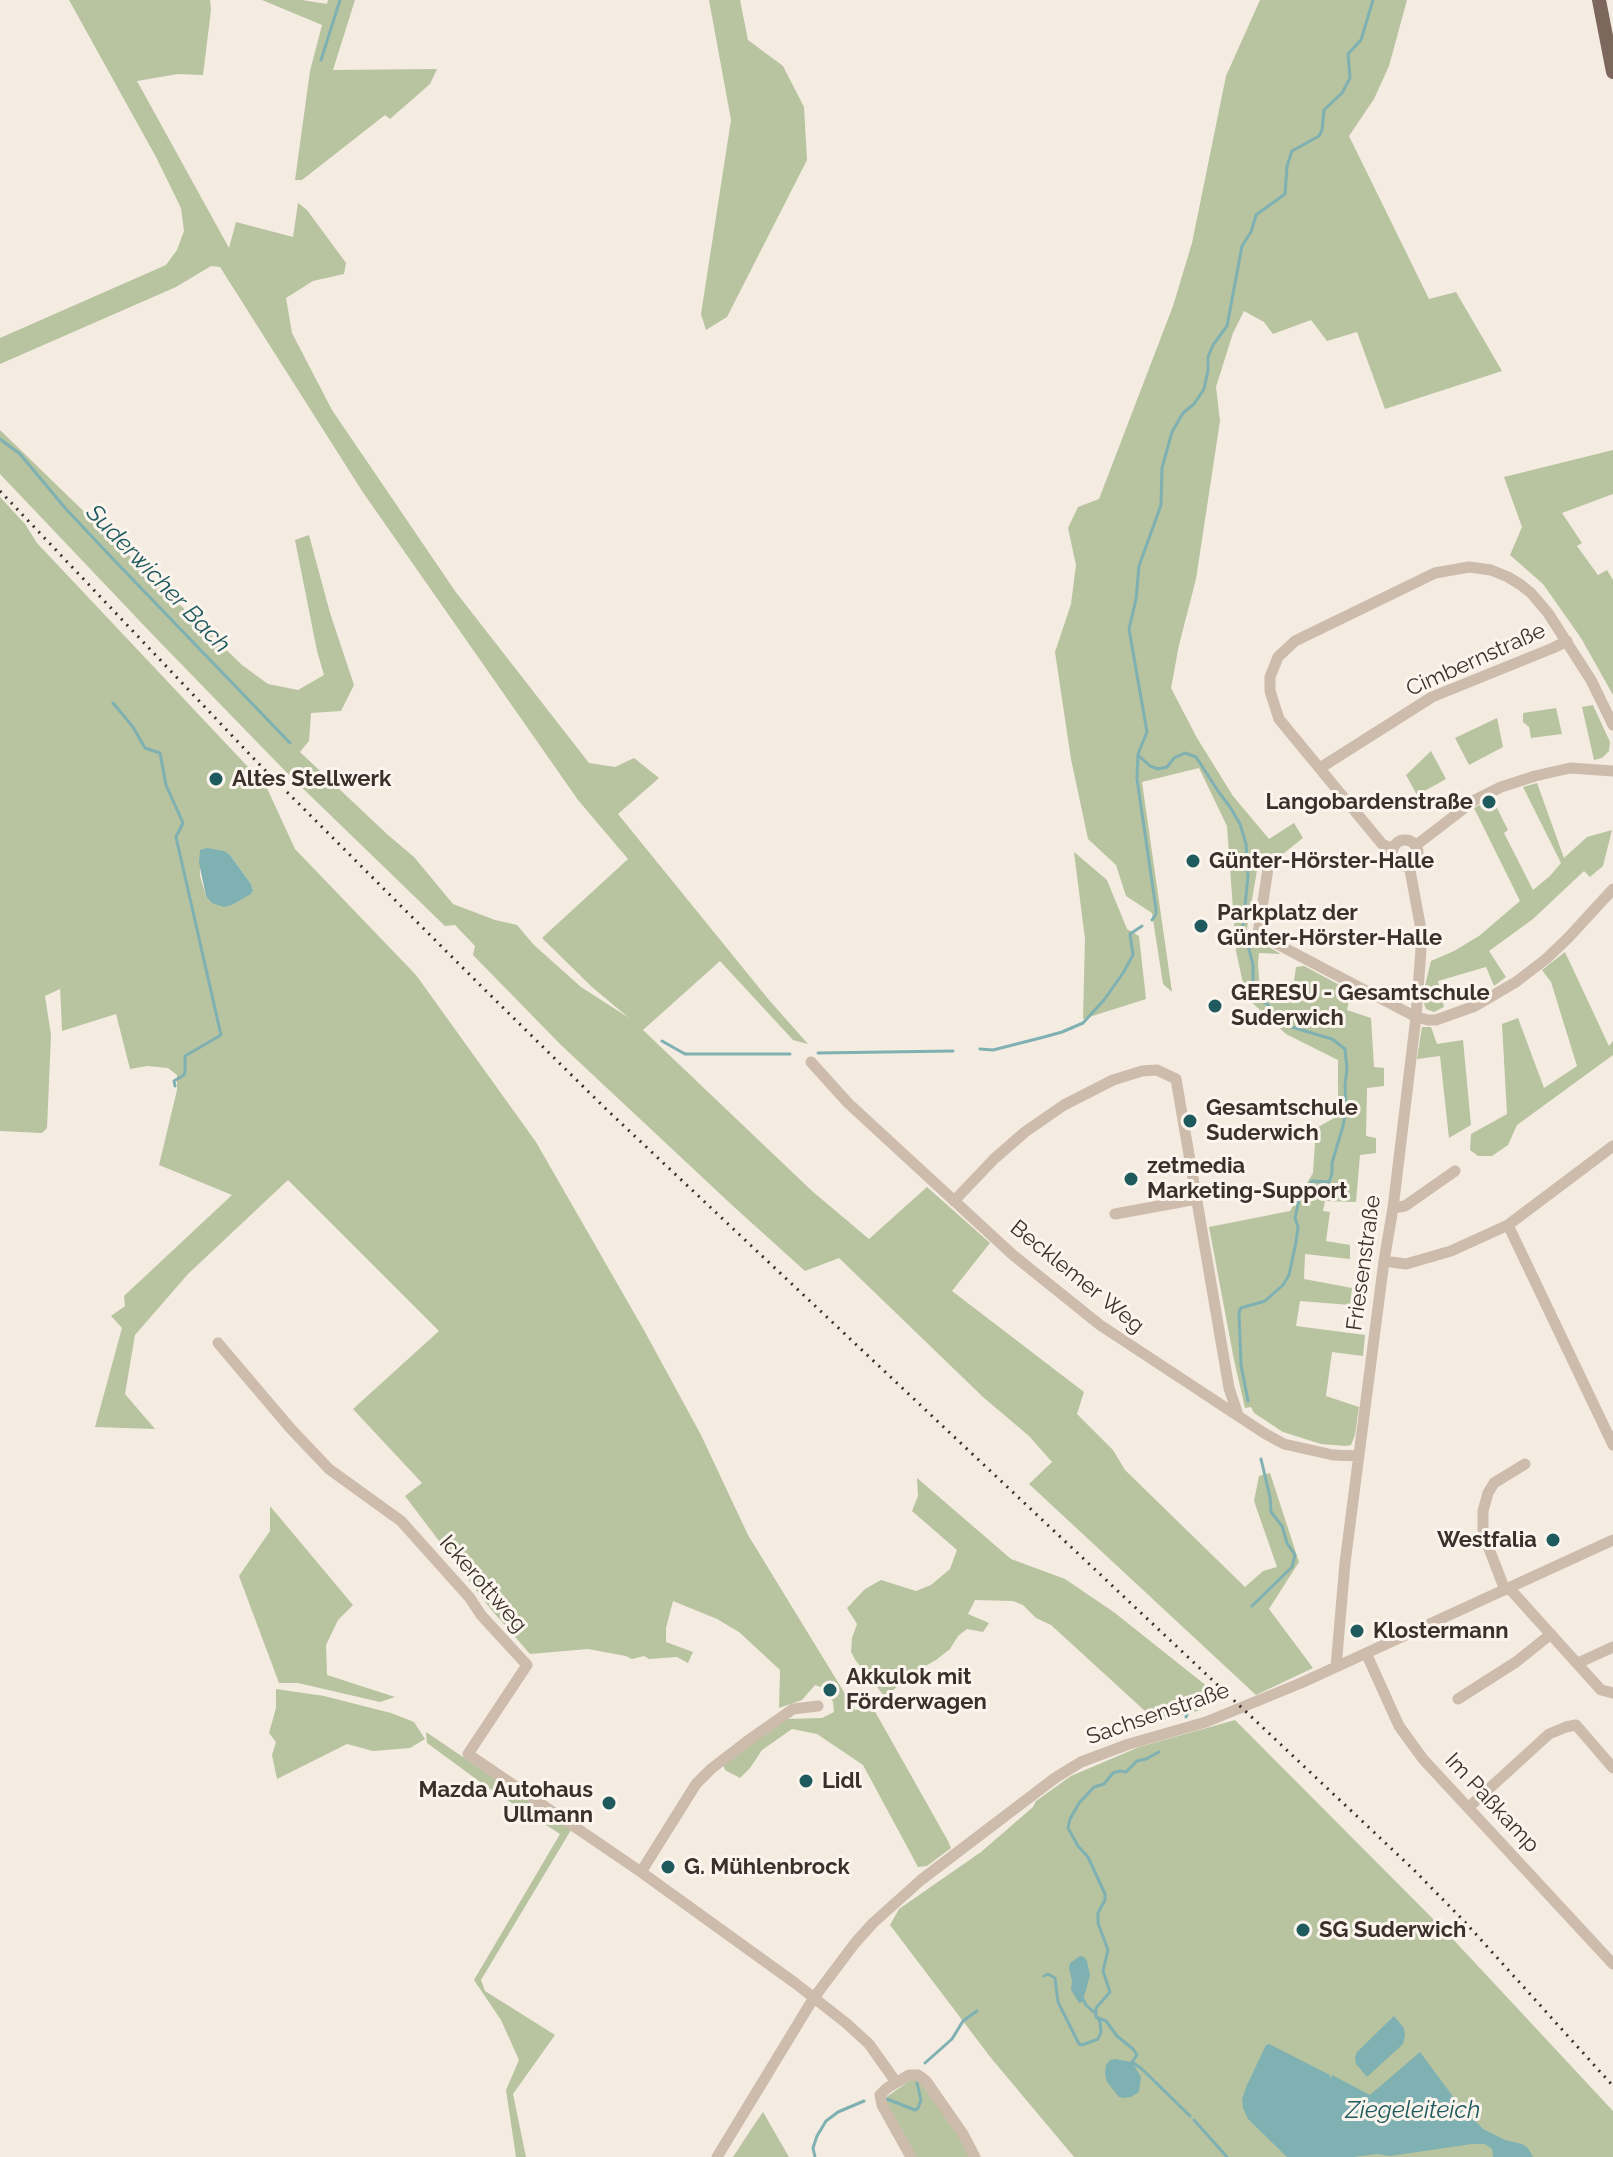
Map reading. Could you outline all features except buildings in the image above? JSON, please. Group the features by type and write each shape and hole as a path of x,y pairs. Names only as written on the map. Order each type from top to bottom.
{"main road":[{"path":"1599,0 1613,72"}],"street":[{"path":"1393,849 1382,844 1279,719 1270,691 1270,677 1278,657 1304,635 1435,573 1469,567 1491,570 1521,585 1548,613 1591,680 1613,725"},
{"name":"Cimbernstraße","path":"1320,768 1432,697 1567,641"},
{"path":"1415,846 1475,800 1501,787 1570,768 1613,771"},
{"path":"1402,841 1409,841 1415,846 1417,857 1409,865 1398,863 1393,857 1393,849 1402,841"},
{"path":"1269,862 1258,934 1424,1020 1436,1020 1475,1006 1497,994 1546,959 1613,889"},
{"name":"Friesenstraße","path":"1336,1667 1345,1563 1416,1017 1420,924 1409,865"},
{"name":"Becklemer Weg","path":"811,1062 848,1103 1013,1255 1077,1308 1138,1352 1284,1444 1333,1455 1359,1456"},
{"path":"954,1201 994,1159 1025,1132 1064,1105 1113,1080 1142,1071 1157,1070 1176,1079 1229,1388 1239,1415"},
{"path":"1384,1261 1406,1264 1451,1251 1508,1225 1613,1146"},
{"path":"1393,1208 1405,1206 1455,1171"},
{"path":"1115,1214 1197,1199"},
{"path":"1508,1225 1613,1445"},
{"name":"Ickerottweg","path":"218,1343 329,1469 401,1521 527,1665 468,1754 641,1872 784,1975 869,2044 896,2082"},
{"path":"1525,1464 1494,1483 1488,1493 1483,1511 1483,1530 1488,1546 1507,1589 1601,1690 1613,1693"},
{"name":"Sachsenstraße","path":"717,2157 813,1999 843,1956 873,1923 921,1880 1055,1778 1081,1762 1129,1744 1206,1722 1336,1667 1613,1540"},
{"path":"1458,1699 1516,1662 1551,1634"},
{"path":"1578,1663 1613,1647"},
{"name":"Im Paßkamp","path":"1366,1653 1399,1726 1423,1759 1613,1964"},
{"path":"641,1872 696,1784 711,1769 793,1709 818,1706"},
{"path":"1469,1807 1549,1734 1566,1727 1576,1725 1613,1768"},
{"path":"911,2157 882,2105 880,2095 909,2075 918,2075 926,2081 955,2121 975,2157"}],"green space":[{"path":"69,0 210,0 203,75 178,74 137,81 229,248 236,222 293,237 298,203 307,210 346,263 344,274 313,281 286,298 292,333 332,410 455,591 589,763 615,767 634,758 659,778 618,814 808,1044 793,1040 720,961 643,1030 812,1191 869,1239 927,1187 990,1243 952,1291 1084,1392 1077,1414 1113,1450 1125,1470 1245,1587 1263,1571 1277,1567 1254,1501 1259,1476 1270,1473 1299,1562 1269,1609 1313,1668 1256,1695 1029,1484 1052,1462 1029,1436 983,1397 839,1258 805,1271 733,1206 561,1045 473,955 475,946 455,925 445,926 290,776 0,474 0,430 242,665 268,684 298,690 324,675 295,540 309,535 354,685 341,711 311,713 309,741 300,752 414,857 453,904 517,925 534,945 581,987 629,1018 542,938 628,859 578,800 362,491 220,267 211,266 176,287 0,364 0,338 166,265 177,250 184,231 181,208 156,157"},
{"path":"262,0 302,0 327,4 328,0 355,0 333,70 437,69 430,84 390,119 385,115 302,180 295,180 310,71 322,25"},
{"path":"709,0 740,0 748,40 783,66 804,107 807,160 727,317 706,330 701,314 731,120"},
{"path":"1260,0 1407,0 1389,66 1374,99 1349,136 1429,299 1456,292 1502,371 1385,409 1357,332 1327,341 1311,320 1273,334 1264,322 1244,311 1233,333 1216,387 1220,421 1196,579 1171,688 1233,796 1269,839 1294,823 1303,838 1279,857 1260,853 1246,934 1281,954 1259,953 1260,991 1275,991 1275,985 1294,981 1296,967 1304,966 1351,991 1347,1010 1371,1018 1374,1067 1384,1068 1384,1086 1367,1088 1366,1136 1376,1138 1376,1153 1360,1155 1356,1202 1325,1201 1323,1211 1330,1212 1326,1241 1350,1245 1350,1259 1305,1254 1304,1279 1352,1288 1350,1305 1300,1301 1296,1326 1365,1335 1363,1356 1332,1352 1326,1396 1359,1407 1355,1435 1351,1445 1346,1446 1321,1444 1283,1432 1254,1413 1251,1407 1245,1408 1209,1227 1290,1211 1313,1173 1316,1128 1338,1116 1338,1060 1286,1034 1246,997 1236,951 1227,826 1199,768 1142,782 1172,992 1163,984 1152,913 1126,896 1116,865 1088,839 1071,759 1055,652 1071,604 1076,565 1068,528 1078,507 1099,499 1173,306 1192,243 1226,76"},
{"path":"1613,450 1613,494 1562,513 1582,543 1577,546 1598,575 1607,570 1613,580 1613,695 1581,638 1543,584 1510,555 1522,527 1504,477"},
{"path":"0,497 25,524 37,543 266,786 295,849 416,975 536,1142 701,1435 748,1535 855,1710 873,1708 951,1848 927,1866 918,1867 863,1765 817,1734 792,1729 762,1750 740,1778 725,1770 723,1764 786,1719 822,1718 834,1712 826,1689 815,1685 802,1700 779,1708 780,1670 739,1632 717,1619 673,1601 666,1642 693,1652 688,1663 677,1657 649,1659 644,1656 632,1659 588,1649 530,1654 489,1607 405,1496 422,1483 353,1409 439,1331 288,1180 188,1274 135,1335 125,1394 155,1429 95,1427 122,1328 111,1316 125,1306 124,1296 232,1195 159,1165 177,1090 177,1075 168,1068 147,1066 130,1069 116,1014 62,1031 60,985 60,989 45,996 51,1035 47,1128 42,1133 0,1131","holes":["200,850 230,855 253,890 232,905 206,896 200,876"]},
{"path":"1593,705 1610,742 1609,751 1602,758 1594,760 1582,707"},
{"path":"1556,708 1562,734 1531,738 1529,727 1523,722 1523,713"},
{"path":"1497,718 1503,747 1469,765 1455,738"},
{"path":"1431,751 1446,779 1417,795 1406,775"},
{"path":"1537,783 1564,858 1587,837 1612,830 1603,866 1590,877 1584,871 1533,919 1489,951 1506,977 1494,986 1486,967 1438,981 1444,1007 1434,1012 1426,1009 1422,998 1431,961 1479,936 1520,901 1474,808 1492,798 1508,830 1504,833 1533,890 1561,863 1523,787"},
{"path":"1074,852 1107,880 1127,929 1139,936 1146,999 1083,1019 1085,939"},
{"path":"1565,952 1609,1046 1613,1041 1613,1055 1517,1125 1508,1145 1492,1156 1478,1156 1470,1150 1471,1134 1507,1114 1502,1024 1518,1018 1544,1088 1577,1066 1551,982 1542,970"},
{"path":"1422,1027 1431,1027 1437,1044 1463,1040 1471,1125 1449,1138 1440,1056 1417,1059"},
{"path":"917,1478 1011,1559 1065,1579 1115,1613 1223,1699 1197,1711 1157,1722 1051,1625 1036,1618 1023,1605 1013,1601 975,1600 968,1614 989,1623 983,1632 967,1629 950,1649 913,1673 885,1697 851,1652 857,1624 847,1608 865,1589 881,1580 916,1591 931,1585 950,1569 957,1550 912,1511 918,1496"},
{"path":"270,1506 353,1605 338,1620 326,1645 327,1675 395,1697 380,1702 298,1683 279,1683 239,1576 270,1531"},
{"path":"276,1689 324,1696 391,1713 414,1722 425,1739 410,1748 373,1751 347,1744 277,1779 272,1755 276,1742 269,1733 276,1708"},
{"path":"1235,1720 1450,1936 1613,2111 1613,2157 1074,2157 991,2058 890,1925 899,1909 981,1852 1036,1801 1071,1776 1139,1747"},
{"path":"426,1732 571,1830 481,1980 485,1991 555,2035 513,2094 526,2157 516,2157 506,2090 519,2060 501,2020 474,1980 560,1834 487,1787 427,1743"},
{"path":"915,2077 933,2095 972,2157 915,2157 897,2130 885,2098"},
{"path":"763,2112 789,2157 733,2157 750,2131"}],"water":[{"path":"207,848 230,855 251,884 251,894 224,907 212,903 206,896 199,863 200,850"},
{"path":"1080,1956 1087,1961 1090,1975 1082,2002 1079,2003 1071,1990 1069,1968 1070,1963"},
{"path":"1394,2016 1404,2028 1403,2044 1367,2077 1356,2064 1357,2052"},
{"name":"Ziegeleiteich","path":"1269,2044 1330,2075 1330,2079 1332,2075 1370,2095 1420,2052 1457,2102 1483,2129 1522,2144 1533,2157 1493,2157 1492,2149 1485,2144 1472,2144 1390,2156 1287,2157 1248,2119 1243,2108 1242,2099 1247,2085"},
{"path":"1115,2059 1132,2062 1141,2077 1139,2092 1131,2097 1119,2097 1107,2082 1106,2065"}],"waterway":[{"path":"321,60 340,0"},
{"name":"Suderwicher Bach","path":"1152,920 1156,909 1137,779 1138,754 1147,732 1129,629 1139,566 1161,505 1162,468 1172,432 1183,413 1204,389 1208,357 1227,326 1242,246 1251,232 1256,215 1285,194 1287,166 1292,151 1319,136 1324,110 1342,93 1350,78 1348,54 1361,40 1373,0"},
{"name":"Suderwicher Bach","path":"0,439 20,454 66,509 290,743"},
{"path":"113,703 145,748 160,753 166,785 183,823 176,837 221,1035 185,1056 185,1072 174,1081 175,1086"},
{"name":"Suderwicher Bach","path":"1138,755 1158,769 1167,767 1174,758 1185,753 1196,757 1240,824 1246,844 1248,876 1243,926 1257,997 1285,1025 1332,1039 1345,1049 1346,1110 1329,1182 1312,1181 1299,1200 1295,1218 1298,1227 1296,1242 1289,1275 1283,1285 1265,1301 1241,1308 1239,1312 1241,1365 1248,1401"},
{"name":"Suderwicher Bach","path":"980,1049 993,1050 1062,1032 1083,1023 1123,973 1133,955 1130,934 1142,926"},
{"name":"Suderwicher Bach","path":"662,1041 685,1054 790,1054"},
{"name":"Suderwicher Bach","path":"818,1053 953,1051"},
{"name":"Suderwicher Bach","path":"1252,1606 1292,1567 1295,1555 1282,1526 1271,1512 1261,1459"},
{"path":"1186,1717 1203,1692"},
{"path":"1159,1752 1137,1761 1126,1772 1113,1773 1104,1784 1094,1787 1079,1803 1068,1828 1088,1857 1105,1894 1098,1923 1108,1950 1103,1971 1110,1992 1096,2008 1096,2017 1106,2021 1117,2036 1133,2049 1137,2055 1132,2062 1190,2116"},
{"path":"1044,1976 1048,1974 1055,1978 1058,2002 1079,2044 1098,2039 1101,2032 1098,2018"},
{"path":"1083,1999 1096,2014"},
{"path":"925,2063 952,2039 963,2021 977,2011"},
{"path":"887,2099 915,2110 921,2100 917,2083"},
{"path":"815,2157 813,2148 826,2121 864,2101"},
{"name":"Suderwicher Bach","path":"1194,2120 1227,2157"}],"railway":[{"path":"0,491 257,762 479,984 606,1109 1413,1869 1613,2086"}],"place":[{"name":"Altes Stellwerk","path":"216,779"},
{"name":"Langobardenstraße","path":"1489,802"},
{"name":"Günter-Hörster-Halle","path":"1193,861"},
{"name":"Parkplatz der Günter-Hörster-Halle","path":"1201,926"},
{"name":"GERESU - Gesamtschule Suderwich","path":"1215,1006"},
{"name":"Gesamtschule Suderwich","path":"1190,1121"},
{"name":"zetmedia Marketing-Support","path":"1131,1179"},
{"name":"Westfalia","path":"1553,1540"},
{"name":"Klostermann","path":"1357,1631"},
{"name":"Akkulok mit Förderwagen","path":"830,1690"},
{"name":"Lidl","path":"806,1781"},
{"name":"Mazda Autohaus Ullmann","path":"609,1803"},
{"name":"G. Mühlenbrock","path":"668,1867"},
{"name":"SG Suderwich","path":"1303,1930"}]}
